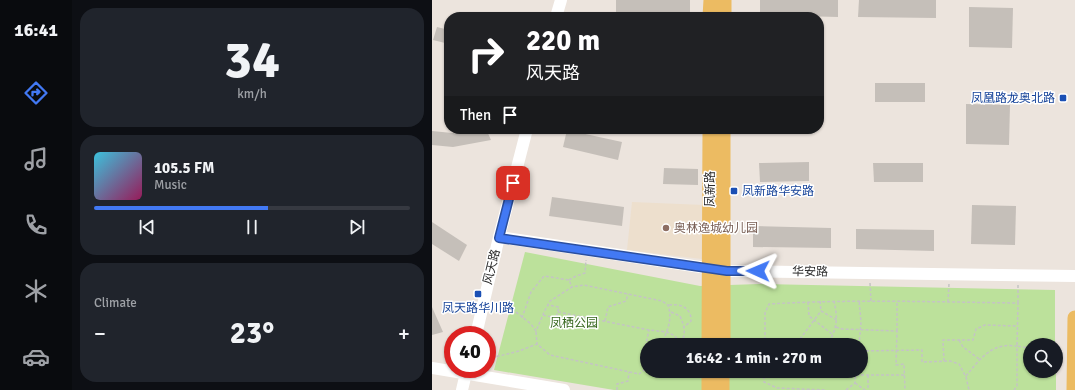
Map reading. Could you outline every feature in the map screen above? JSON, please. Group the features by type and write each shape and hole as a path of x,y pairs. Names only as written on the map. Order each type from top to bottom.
{"main road":[{"path":"710,0 710,12"},
{"path":"724,0 724,12"},
{"name":"凤新路","path":"710,134 716,269 710,338"},
{"path":"722,338 716,269 724,134"},
{"path":"1074,390 1075,318"},
{"path":"709,378 709,390"},
{"path":"722,378 722,390"}],"street":[{"path":"557,12 561,0"},
{"name":"风天路","path":"478,326 526,134"},
{"name":"华安路","path":"499,238 716,269 1075,276"},
{"path":"432,368 444,369"},
{"path":"496,377 564,390"},
{"path":"462,390 465,378"}],"path":[{"path":"522,318 531,292 544,276 569,280 585,273 586,264"},
{"path":"569,280 572,287"},
{"path":"640,373 550,355 537,344 536,331 550,301 572,287 584,285 662,301 668,305 671,312 664,338"},
{"path":"870,286 871,301"},
{"path":"948,302 949,288"},
{"path":"1014,390 1017,386 1018,289"},
{"path":"605,321 608,307 626,301 628,294"},
{"path":"484,300 511,308 531,324 536,331"},
{"path":"859,300 861,322 859,338"},
{"path":"765,338 765,313 769,304 859,300 1018,303"},
{"path":"801,338 821,311 820,301"},
{"path":"831,338 837,320 834,301"},
{"path":"898,301 896,365 904,364 905,390"},
{"path":"808,302 809,316 833,335"},
{"path":"668,305 677,304 684,307 690,314 691,321 684,327"},
{"path":"543,315 556,318 559,307 548,305"},
{"path":"821,311 837,320"},
{"path":"558,312 649,330 667,332 676,338"},
{"path":"671,312 680,316 684,327 685,334 684,338"},
{"path":"944,361 943,340 973,340 976,329 985,325 1018,326"},
{"path":"836,327 842,329 860,330 897,330"},
{"path":"647,338 649,330"},
{"path":"959,340 963,347 979,359"},
{"path":"496,357 519,351 537,344"},
{"path":"966,377 979,359 995,348 1004,346 1023,347"},
{"path":"868,350 922,350 922,362 950,361 959,364 966,377 969,390"},
{"path":"616,390 617,384 628,381 629,372"},
{"path":"868,375 905,375"},
{"path":"764,378 764,382 777,388 826,390"},
{"path":"846,390 855,383 856,378"},
{"path":"868,378 868,390"},
{"path":"855,383 865,390"}],"shaded area":[{"name":"奥林逸城幼儿园","path":"632,202 704,205 702,259 627,250"}],"green space":[{"name":"凤栖公园","path":"525,252 700,286 759,284 1055,290 1055,338 1023,338 1023,378 1056,378 1056,390 614,390 496,370 496,362"}],"building":[{"path":"616,0 690,0 690,12 616,12"},
{"path":"760,0 838,0 838,17 824,17 824,12 760,12"},
{"path":"859,0 936,0 936,18 858,17"},
{"path":"969,7 1013,8 1012,48 969,47"},
{"path":"437,27 444,29 444,43 433,40"},
{"path":"875,83 925,83 925,102 875,102"},
{"path":"966,104 1010,105 1009,145 966,144"},
{"path":"432,131 444,132 444,134 488,134 491,140 453,147 432,145"},
{"path":"566,134 585,134 622,142 618,160 563,147"},
{"path":"809,162 809,181 760,182 759,163"},
{"path":"873,163 923,163 923,182 874,182"},
{"path":"664,168 698,169 698,185 663,184"},
{"path":"552,197 624,207 622,226 549,216"},
{"path":"972,205 1016,206 1015,245 971,244"},
{"path":"432,222 467,245 459,261 432,244"},
{"path":"753,226 831,228 831,248 753,247"},
{"path":"856,229 934,230 934,251 856,249"},
{"path":"432,307 443,332 432,335"}],"place":[{"name":"凤凰路龙奥北路","path":"1063,98"},
{"name":"凤新路华安路","path":"734,191"},
{"name":"奥林逸城幼儿园","path":"666,228"},
{"name":"凤天路华川路","path":"478,294"}],"route":[{"path":"513,183 499,238 727,271 758,271"}]}
